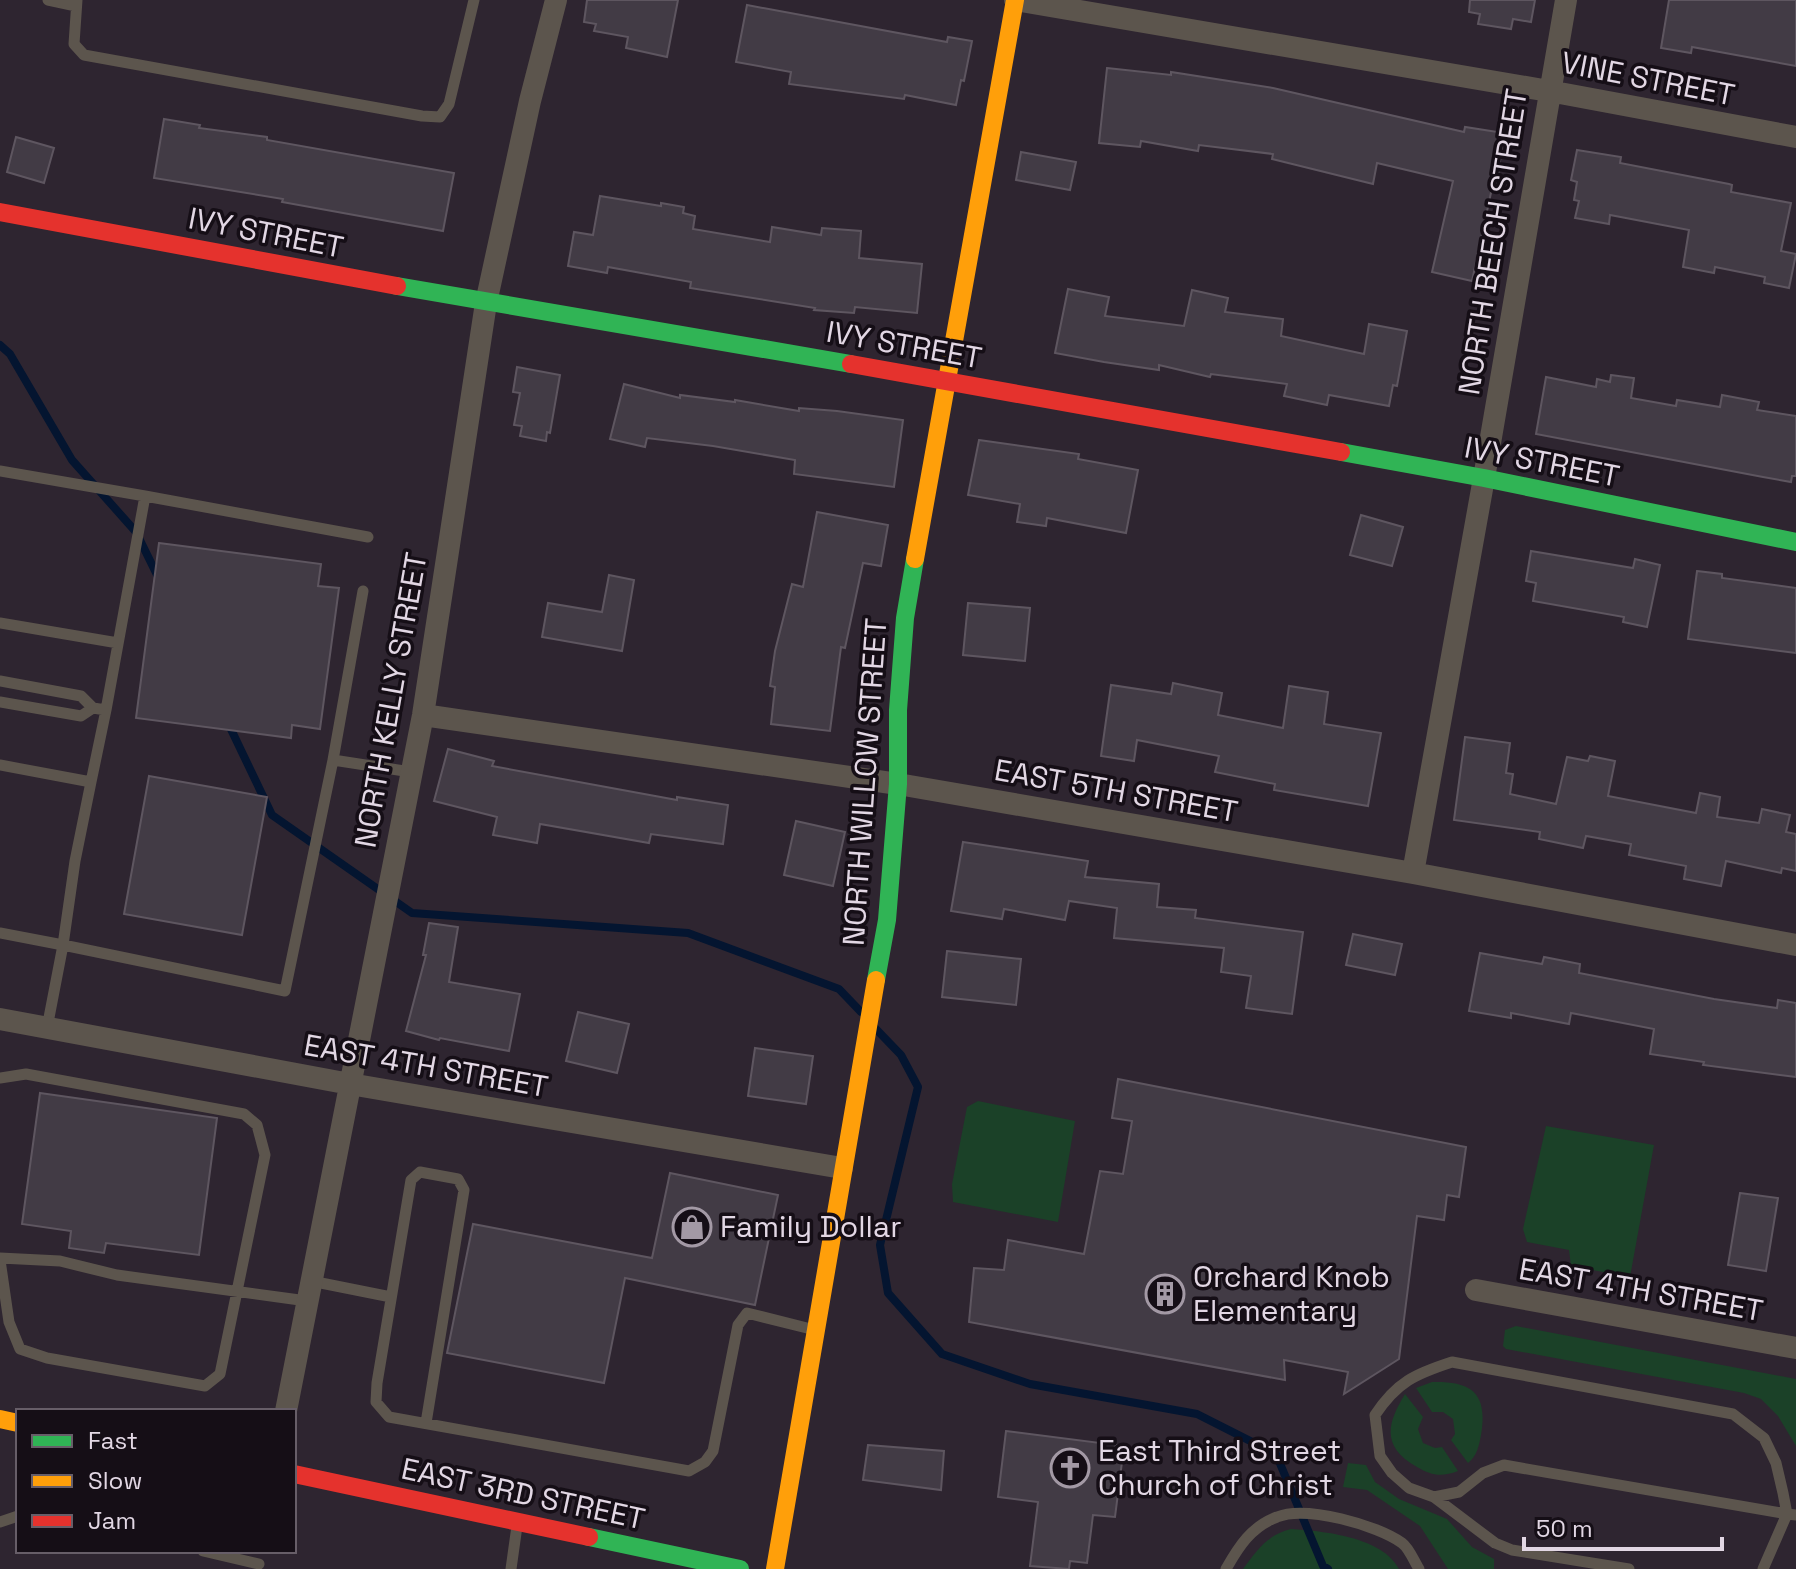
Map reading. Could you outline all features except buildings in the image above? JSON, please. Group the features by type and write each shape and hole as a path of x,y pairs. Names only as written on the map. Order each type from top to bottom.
{"main road":[{"name":"NORTH WILLOW STREET","path":"775,1569 887,920 898,784 898,710 905,618 1015,0"},
{"name":"IVY STREET","path":"0,212 486,303 948,380 1484,478 1796,542"},
{"name":"EAST 3RD STREET","path":"296,1474 740,1569"}],"street":[{"name":"NORTH KELLY STREET","path":"286,1409 423,715 486,303 530,101 556,0"},
{"name":"VINE STREET","path":"1015,0 1549,91 1796,137"},
{"name":"NORTH BEECH STREET","path":"1413,873 1566,0"},
{"name":"EAST 5TH STREET","path":"423,715 898,784 1413,873 1796,945"},
{"name":"EAST 4TH STREET","path":"0,1019 350,1084 842,1168"},
{"name":"EAST 4TH STREET","path":"1476,1290 1796,1348"}],"lane":[{"path":"48,0 76,3 74,44 84,55 440,117 449,104 474,0"},
{"path":"0,471 368,537"},
{"path":"47,1028 75,861 145,496"},
{"path":"0,933 285,991 333,760 363,591"},
{"path":"0,623 118,643"},
{"path":"0,681 81,696 93,708 106,710"},
{"path":"0,702 81,716 93,708"},
{"path":"333,760 411,772"},
{"path":"0,765 91,782"},
{"path":"0,1078 26,1074 244,1114 257,1125 265,1155 239,1292 220,1374 205,1386 47,1358 20,1349 9,1322 0,1259 60,1261 117,1275 239,1292 309,1291 391,1297"},
{"path":"426,1423 464,1190 458,1179 420,1172 411,1180 376,1402 389,1417 689,1471 705,1462 713,1451 738,1325 747,1313 816,1330"},
{"path":"1629,1569 1512,1550 1495,1543 1434,1497 1409,1488 1392,1473 1380,1456 1375,1415 1389,1394 1420,1372 1452,1362 1733,1414 1764,1438 1776,1463 1791,1514 1763,1569"},
{"path":"1434,1497 1459,1492 1483,1473 1504,1465 1791,1514"},
{"path":"1226,1569 1242,1540 1278,1516 1317,1513 1368,1526 1405,1544 1419,1569"},
{"path":"511,1569 518,1522"},
{"path":"210,1553 258,1566"}],"green space":[{"path":"978,1101 1075,1121 1058,1222 953,1202 952,1184 967,1107"},
{"path":"1546,1126 1654,1145 1630,1277 1571,1266 1569,1250 1527,1242 1523,1229"},
{"path":"1516,1326 1796,1379 1796,1446 1778,1416 1761,1399 1744,1393 1506,1349 1503,1346 1505,1330"},
{"path":"1432,1382 1467,1387 1479,1400 1483,1421 1481,1435 1476,1454 1468,1463 1451,1440 1455,1434 1453,1419 1443,1412 1432,1412 1416,1388"},
{"path":"1405,1394 1423,1417 1418,1429 1423,1443 1435,1448 1442,1447 1458,1471 1442,1475 1427,1472 1398,1452 1393,1443 1391,1425"},
{"path":"1348,1463 1366,1465 1375,1482 1399,1499 1447,1519 1472,1547 1494,1559 1494,1569 1448,1569 1420,1526 1367,1490 1343,1487"},
{"path":"1291,1529 1335,1534 1366,1543 1391,1558 1399,1569 1243,1569 1269,1539"}],"waterway":[{"path":"0,345 10,354 72,460 136,532 160,581"},
{"path":"228,723 272,815 412,913 688,933 839,989 861,1012"},
{"path":"875,1028 901,1055 918,1087 880,1245 888,1293 942,1354 1030,1384 1197,1414 1276,1454 1323,1566 1328,1569"}],"traffic: fast":[{"path":"397,286 851,364"},
{"path":"1341,452 1796,542"},
{"path":"876,980 887,920 898,784 898,710 905,618 915,559"},
{"path":"589,1537 740,1569"}],"traffic: slow":[{"path":"915,559 1015,0"},
{"path":"775,1569 876,980"},
{"path":"0,1419 16,1423"}],"traffic: jam":[{"path":"0,212 397,286"},
{"path":"851,364 1341,452"},
{"path":"296,1474 589,1537"}],"place":[{"name":"Family Dollar","path":"692,1227"},
{"name":"Orchard Knob Elementary","path":"1165,1294"},
{"name":"East Third Street Church of Christ","path":"1070,1468"}]}
